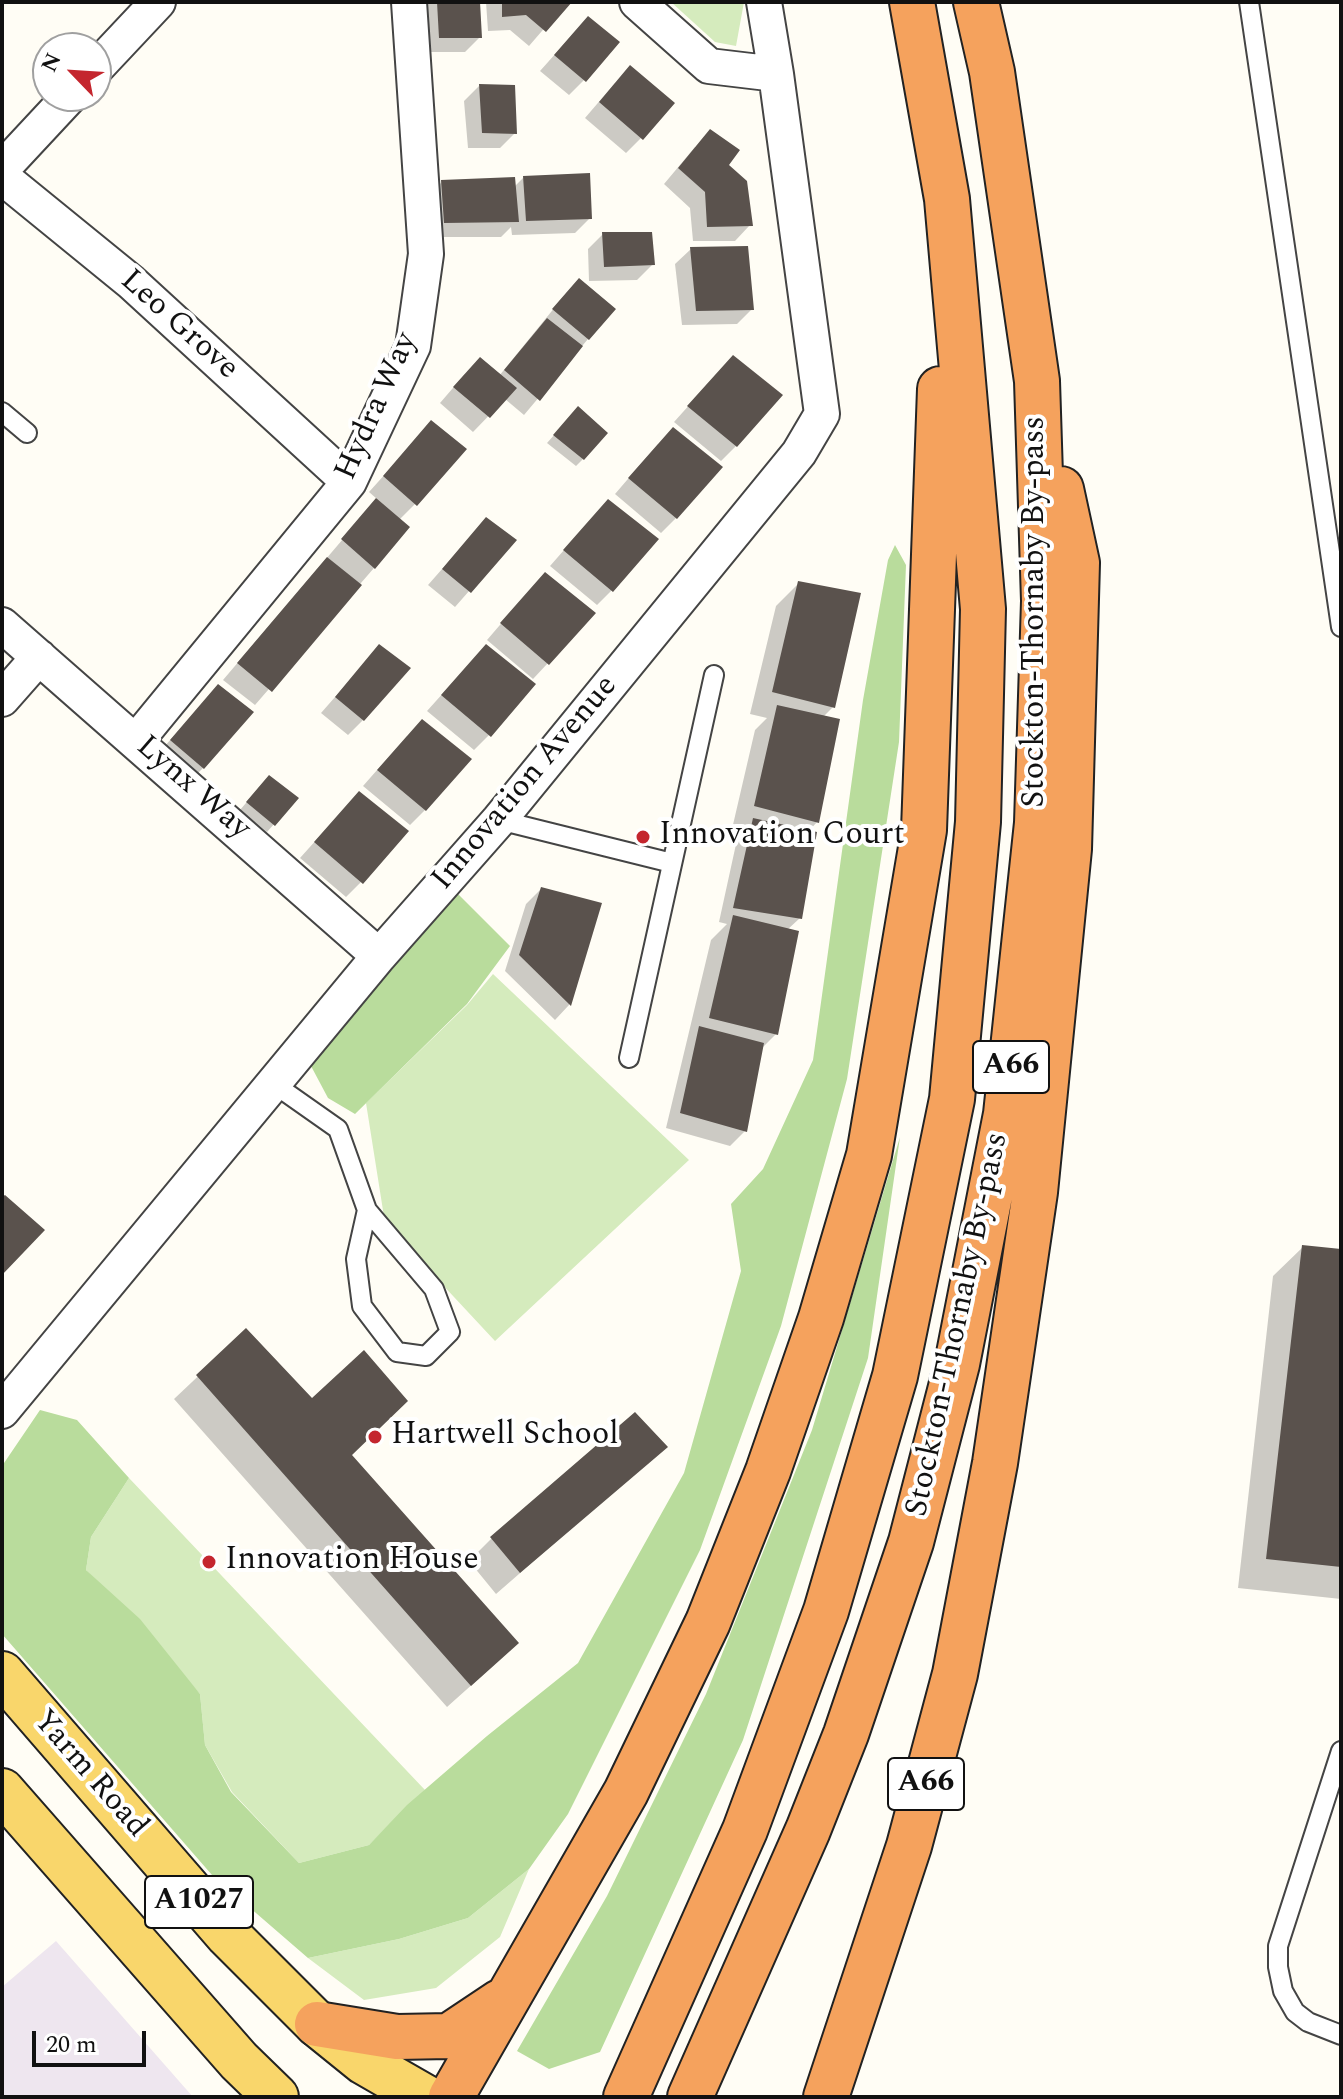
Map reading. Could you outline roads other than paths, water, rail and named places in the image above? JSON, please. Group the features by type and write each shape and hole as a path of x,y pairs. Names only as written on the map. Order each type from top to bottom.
{"highway":[{"name":"Stockton-Thornaby By-pass","path":"626,2097 745,1830 826,1611 895,1376 952,1099 978,822 983,609 947,199 912,2"},
{"name":"Stockton-Thornaby By-pass","path":"692,2091 808,1830 846,1734 911,1542 957,1364 1006,1114 1037,823 1044,601 1037,381 992,72 976,2"},
{"name":"A66","path":"451,2097 626,1792 708,1622 768,1471 817,1332 869,1155 924,830 947,199"},
{"name":"A66","path":"826,2097 909,1846 955,1674 995,1463 1035,1192 1069,849 1077,563 1037,381"},
{"path":"317,2024 397,2037 449,2036 505,1999"}],"main road":[{"name":"Yarm Road","path":"2,1674 228,1935 317,2024 364,2062 425,2097"},
{"name":"A1027","path":"2,1791 229,2049 276,2097"}],"street":[{"path":"112,51 158,2"},
{"name":"Hydra Way","path":"137,740 349,482 413,346 426,254 409,2"},
{"path":"637,2 709,66 776,74"},
{"name":"Innovation Avenue","path":"2,1411 379,956 499,820 799,453 822,414 764,2"},
{"path":"2,169 55,112"},
{"name":"Leo Grove","path":"2,177 131,282 349,482"},
{"name":"Lynx Way","path":"2,625 137,740 379,956"},
{"path":"2,699 39,657"}],"lane":[{"path":"1249,2 1341,627"},
{"path":"2,412 27,433"},
{"path":"629,1058 714,675"},
{"path":"499,820 672,863"},
{"path":"274,1084 338,1129 367,1210 434,1289 450,1332 426,1356 397,1352 362,1306 356,1259 367,1210"},
{"path":"1341,1751 1278,1946 1283,1991 1295,2012 1308,2022 1341,2035"}],"place":[{"name":"Innovation Court","path":"643,837"},
{"name":"Hartwell School","path":"375,1437"},
{"name":"Innovation House","path":"209,1562"}]}
